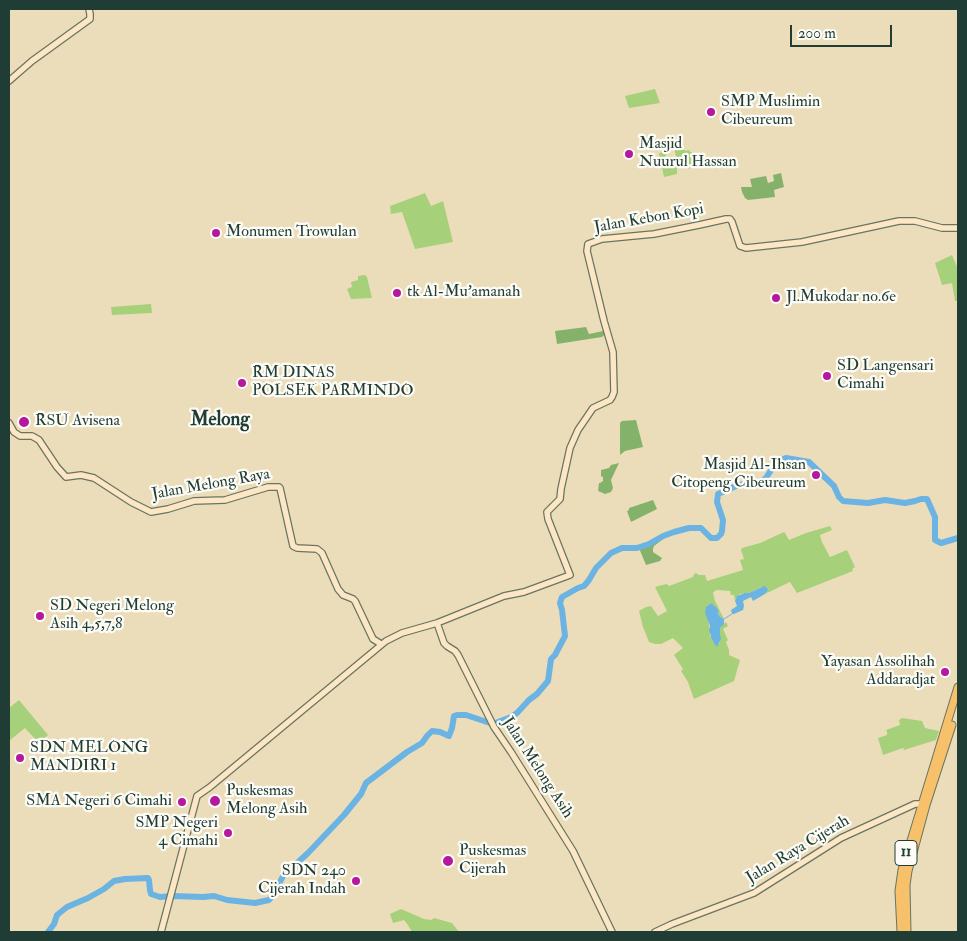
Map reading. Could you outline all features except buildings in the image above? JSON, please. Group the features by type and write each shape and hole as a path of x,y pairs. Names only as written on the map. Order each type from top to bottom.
{"highway":[{"name":"11","path":"946,735 958,687"},
{"name":"11","path":"907,932 900,886 902,870 938,758 958,705"},
{"name":"11","path":"902,932 903,904"}],"main road":[{"path":"9,81 32,61 90,19 88,9"},
{"name":"Jalan Kebon Kopi","path":"436,622 504,596 531,590 570,575 547,512 560,499 570,448 578,430 593,408 610,400 614,392 613,352 587,251 588,244 602,240 654,234 726,219 732,222 740,246 746,248 802,242 900,221 915,221 942,228 958,228"},
{"name":"Jalan Melong Raya","path":"9,424 14,432 20,436 37,438 66,477 81,475 91,477 151,512 194,501 225,500 268,487 278,487 281,490 293,546 317,549 322,553 338,589 343,595 356,601 374,639 381,644"},
{"path":"161,932 197,796 381,644 402,633 436,622"},
{"name":"Jalan Melong Asih","path":"436,622 444,643 458,655 494,727 573,851 612,932"},
{"name":"Jalan Raya Cijerah","path":"655,932 754,893 841,838 915,804 924,804"}],"green space":[{"path":"655,89 660,103 629,108 625,96"},
{"path":"680,145 681,150 692,152 695,163 691,164 688,169 687,164 677,166 677,174 664,177 659,153 666,151 666,159 676,157 674,147"},
{"path":"781,173 784,187 774,190 775,197 748,200 745,198 741,187 752,187 750,179 766,176 768,183 774,181 773,175"},
{"path":"425,193 431,206 443,201 453,242 415,249 402,212 391,214 390,206"},
{"path":"952,255 958,269 958,301 955,301 952,283 942,285 935,263"},
{"path":"365,275 372,298 351,299 347,289 352,287 351,282 358,280 358,276"},
{"path":"151,304 152,313 112,315 111,307"},
{"path":"586,327 589,334 603,331 605,334 602,337 557,344 555,331"},
{"path":"636,420 643,447 625,451 620,455 620,423 622,421"},
{"path":"619,463 611,480 613,488 611,492 605,494 598,491 599,483 603,481 601,470"},
{"path":"653,500 657,509 631,522 627,511 629,508"},
{"path":"830,526 832,530 820,535 822,542 830,557 847,550 855,567 852,569 853,571 797,593 790,582 765,594 767,592 761,587 749,593 740,594 735,601 734,595 731,595 730,591 717,590 713,593 724,619 719,616 719,612 708,619 711,638 714,643 719,644 720,628 726,622 728,626 723,629 728,640 726,642 729,655 740,660 734,681 694,699 688,682 681,671 683,669 674,655 683,648 673,638 661,644 649,642 643,627 639,611 651,606 658,616 667,611 655,587 667,584 669,586 693,577 696,573 705,575 707,581 743,570 740,560 744,559 742,548 760,543 784,532 789,540"},
{"path":"666,537 654,546 653,549 653,552 662,558 660,561 646,565 639,548"},
{"path":"19,700 48,735 39,743 25,728 9,741 9,708"},
{"path":"902,718 922,721 925,728 939,731 936,740 883,755 878,738 887,735 886,730 900,725 899,720"},
{"path":"401,909 424,919 431,920 434,918 452,923 459,932 412,932 404,920 393,923 390,914"}],"water":[{"path":"764,586 768,590 765,594 753,601 751,597 743,601 743,610 732,614 731,610 737,606 735,601 737,596"},
{"path":"712,603 718,610 719,616 724,619 724,624 720,628 721,639 717,647 711,638 710,626 705,613 706,607"}],"waterway":[{"path":"48,932 54,924 57,915 67,907 88,898 114,881 125,879 148,878 151,894 160,897 214,896 227,900 255,903 269,900 283,876 344,815 361,794 366,783 422,743 432,731 449,736 454,716 457,715 466,715 493,724 517,713 537,694 548,681 551,659 565,636 560,603 562,597 584,586 596,568 611,553 622,548 637,548 663,536 689,528 701,528 711,538 717,538 721,534 723,520 717,502 718,494 744,484 755,485 766,478 779,461 786,458 809,462 834,486 843,501 868,503 885,500 905,503 927,499 935,517 935,540 941,543 958,538"},
{"path":"724,619 732,614"}],"place":[{"name":"SMP Muslimin Cibeureum","path":"711,112"},
{"name":"Masjid Nuurul Hassan","path":"629,154"},
{"name":"Monumen Trowulan","path":"216,233"},
{"name":"tk Al-Mu'amanah","path":"397,293"},
{"name":"Jl.Mukodar no.6e","path":"776,298"},
{"name":"SD Langensari Cimahi","path":"827,376"},
{"name":"RM DINAS POLSEK PARMINDO","path":"242,383"},
{"name":"RSU Avisena","path":"24,422"},
{"name":"Masjid Al-Ihsan Citopeng Cibeureum","path":"816,475"},
{"name":"SD Negeri Melong Asih 4,5,7,8","path":"40,616"},
{"name":"Yayasan Assolihah Addaradjat","path":"945,672"},
{"name":"SDN MELONG MANDIRI 1","path":"20,758"},
{"name":"Puskesmas Melong Asih","path":"215,801"},
{"name":"SMA Negeri 6 Cimahi","path":"182,802"},
{"name":"SMP Negeri 4 Cimahi","path":"228,833"},
{"name":"Puskesmas Cijerah","path":"448,861"},
{"name":"SDN 240 Cijerah Indah","path":"356,881"}],"district":[{"name":"Melong","path":"220,421"}]}
